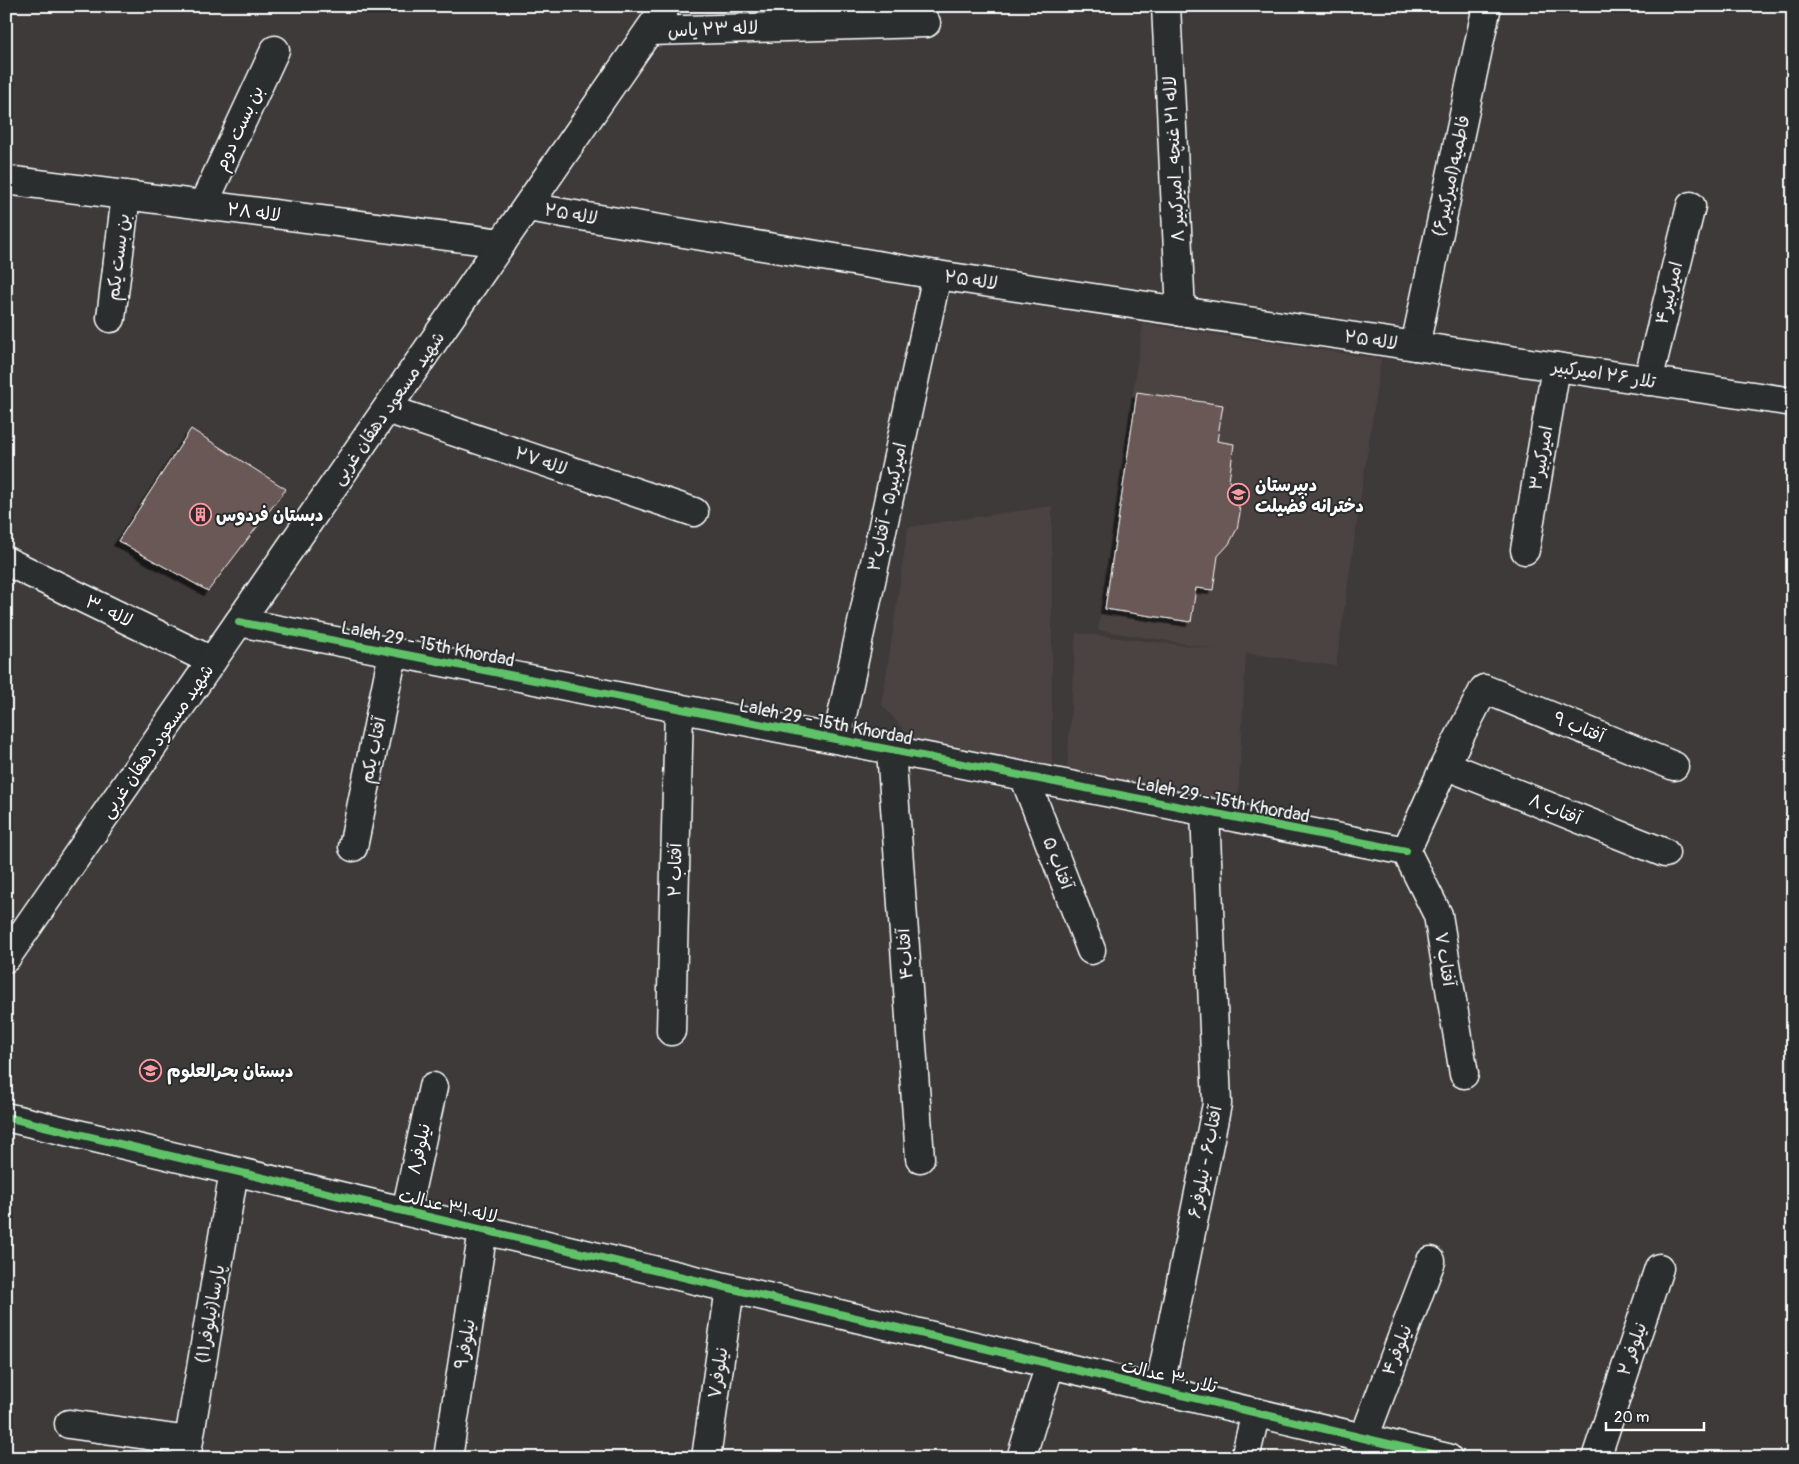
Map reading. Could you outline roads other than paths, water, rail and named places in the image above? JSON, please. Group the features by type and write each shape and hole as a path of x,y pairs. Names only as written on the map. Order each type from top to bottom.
{"street":[{"name":"شهید مسعود دهقان غربی","path":"6,958 666,6"},
{"name":"لاله ۲۱ غنچه_امیرکبیر ۸","path":"1166,6 1181,312"},
{"name":"فاطمیه(امیرکبیر۶)","path":"1415,346 1487,6"},
{"name":"لاله ۲۳ یاس","path":"649,31 926,23"},
{"name":"بن بست دوم","path":"203,205 275,50"},
{"name":"لاله ۲۸","path":"6,180 502,243"},
{"name":"بن بست یکم","path":"111,318 126,195"},
{"name":"امیرکبیر۴","path":"1648,381 1690,206"},
{"name":"لاله ۲۵","path":"527,207 938,276 1415,346"},
{"name":"امیرکبیر۵ - آفتاب۳","path":"837,740 938,276"},
{"name":"تلار ۲۶ امیرکبیر","path":"1415,346 1793,402"},
{"name":"امیرکبیر۳","path":"1525,550 1556,367"},
{"name":"لاله ۲۷","path":"387,409 694,512"},
{"name":"لاله ۳۰","path":"6,561 212,661"},
{"name":"Laleh 29 - 15th Khordad","path":"239,622 1406,851"},
{"name":"آفتاب یکم","path":"353,847 393,653"},
{"name":"آفتاب ۹","path":"1445,765 1484,688 1674,766"},
{"name":"آفتاب ۲","path":"671,1031 679,708"},
{"name":"آفتاب۴","path":"891,750 920,1158"},
{"path":"1406,851 1445,765"},
{"name":"آفتاب ۸","path":"1445,765 1665,853"},
{"name":"آفتاب ۵","path":"1024,776 1091,950"},
{"name":"آفتاب۶ - نیلوفر۶","path":"1159,1390 1217,1104 1204,811"},
{"name":"آفتاب ۷","path":"1406,851 1438,915 1464,1074"},
{"name":"نیلوفر۸","path":"406,1211 433,1087"},
{"name":"لاله ۳۱ عدالت","path":"6,1116 883,1324"},
{"name":"پارسا(نیلوفر۱۱)","path":"187,1449 234,1170"},
{"name":"نیلوفر۹","path":"448,1458 483,1230"},
{"name":"نیلوفر۴","path":"1364,1438 1430,1261"},
{"name":"نیلوفر ۲","path":"1596,1458 1659,1268"},
{"name":"نیلوفر۷","path":"706,1458 730,1288"},
{"name":"تلار ۳۰ عدالت","path":"883,1324 1448,1458"},
{"path":"1020,1458 1050,1364"},
{"path":"1245,1458 1256,1412"},
{"path":"69,1424 187,1449"}],"place":[{"name":"دبیرستان دخترانه فضیلت","path":"1239,495"},
{"name":"دبستان فردوس","path":"200,515"},
{"name":"دبستان بحرالعلوم","path":"151,1071"}]}
